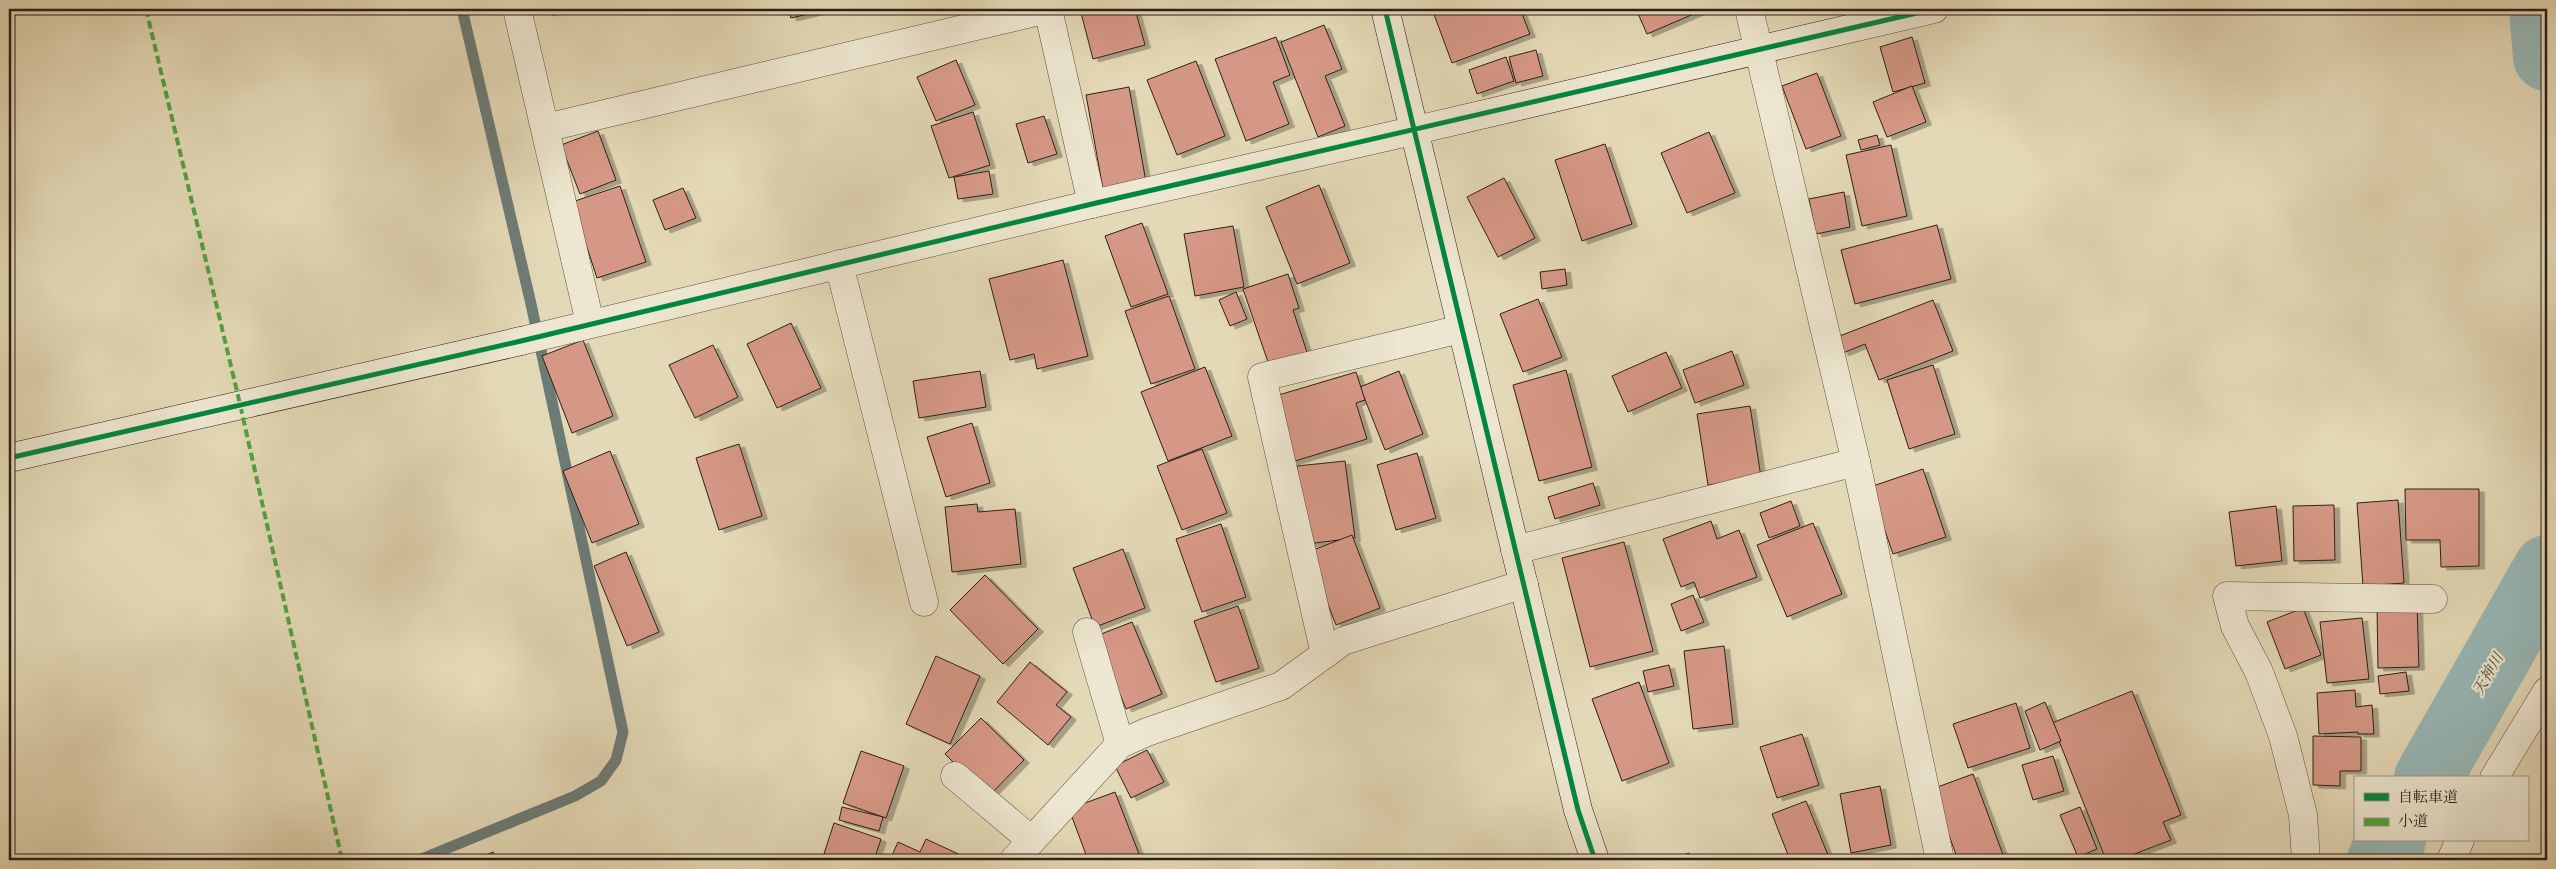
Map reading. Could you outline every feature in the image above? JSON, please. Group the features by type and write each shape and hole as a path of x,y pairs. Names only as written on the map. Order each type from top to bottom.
{"street":[{"path":"517,9 590,323"},
{"path":"545,128 1048,9 1092,204"},
{"path":"1385,9 1412,131 1516,550 1578,810 1595,860"},
{"path":"1749,9 1856,462 1940,860"},
{"path":"9,458 521,341 1092,204 1934,9"},
{"path":"839,264 924,602"},
{"path":"1325,654 1262,377 1461,329"},
{"path":"1516,550 1856,462"},
{"path":"956,776 1023,850 1120,744 1147,732 1281,686 1343,641 1524,584"},
{"path":"2306,860 2303,815 2283,736 2259,672 2235,626 2227,596 2433,599"},
{"path":"1087,632 1120,744"},
{"path":"2495,776 2547,690"},
{"path":"2451,860 2459,842"}],"building":[{"path":"545,9 562,9 547,13"},
{"path":"788,9 830,9 791,18"},
{"path":"1080,9 1135,9 1145,45 1093,59"},
{"path":"1432,9 1520,9 1530,34 1452,63"},
{"path":"1636,9 1702,9 1703,10 1647,34"},
{"path":"1324,25 1342,69 1325,76 1345,126 1318,137 1281,42"},
{"path":"1276,37 1290,75 1273,82 1289,124 1246,141 1215,59"},
{"path":"1912,37 1925,83 1893,92 1880,47"},
{"path":"1536,50 1543,76 1516,83 1509,57"},
{"path":"1506,57 1514,81 1477,94 1469,70"},
{"path":"956,60 975,105 936,121 917,77"},
{"path":"1196,61 1225,136 1177,155 1147,80"},
{"path":"1817,73 1841,136 1806,149 1782,86"},
{"path":"1912,86 1926,122 1887,137 1873,102"},
{"path":"1129,87 1146,182 1103,189 1086,95"},
{"path":"973,112 990,165 949,178 931,126"},
{"path":"1044,116 1057,154 1028,163 1016,124"},
{"path":"598,131 616,180 580,194 561,145"},
{"path":"1709,132 1735,193 1687,213 1661,153"},
{"path":"1877,135 1880,145 1861,150 1858,140"},
{"path":"1605,144 1632,224 1582,241 1555,160"},
{"path":"1891,145 1907,216 1862,226 1846,155"},
{"path":"989,171 993,194 958,199 954,177"},
{"path":"1504,178 1535,238 1498,257 1467,197"},
{"path":"1319,185 1350,263 1297,284 1266,207"},
{"path":"620,186 646,262 597,278 572,202"},
{"path":"683,188 696,218 665,230 653,200"},
{"path":"1844,192 1850,227 1816,234 1809,199"},
{"path":"1142,223 1168,294 1131,307 1105,236"},
{"path":"1937,225 1951,279 1855,304 1841,250"},
{"path":"1233,226 1244,287 1195,296 1184,234"},
{"path":"1063,260 1088,356 1037,369 1034,354 1010,360 989,279"},
{"path":"1565,269 1567,285 1542,289 1540,272"},
{"path":"1288,274 1299,308 1293,310 1307,352 1269,365 1243,289"},
{"path":"1236,292 1247,319 1230,326 1219,300"},
{"path":"1169,296 1195,369 1151,384 1125,311"},
{"path":"1538,299 1562,357 1523,372 1500,314"},
{"path":"1933,300 1953,351 1879,380 1865,344 1843,353 1837,337"},
{"path":"791,323 821,388 777,408 747,344"},
{"path":"583,340 613,416 572,433 542,356"},
{"path":"713,345 738,397 695,418 669,365"},
{"path":"1732,351 1744,385 1695,403 1683,370"},
{"path":"1666,352 1682,388 1628,412 1612,376"},
{"path":"1933,365 1955,434 1909,449 1887,380"},
{"path":"1205,367 1232,436 1168,461 1141,392"},
{"path":"1566,370 1592,467 1539,481 1513,385"},
{"path":"980,371 986,407 919,418 913,381"},
{"path":"1399,371 1423,434 1385,450 1360,387"},
{"path":"1356,372 1365,400 1356,403 1367,439 1292,462 1272,397"},
{"path":"1750,406 1761,477 1708,485 1697,414"},
{"path":"972,423 990,483 946,497 927,437"},
{"path":"739,444 762,516 719,530 696,458"},
{"path":"1202,449 1227,513 1182,530 1157,466"},
{"path":"610,451 639,524 592,543 563,471"},
{"path":"1417,453 1436,518 1396,530 1377,465"},
{"path":"1345,461 1355,538 1307,544 1297,466"},
{"path":"1923,469 1946,537 1893,554 1870,487"},
{"path":"1593,483 1600,505 1555,519 1548,497"},
{"path":"2405,489 2479,489 2479,566 2441,567 2440,540 2406,540"},
{"path":"2398,500 2404,583 2363,586 2357,503"},
{"path":"1791,501 1800,526 1769,538 1760,513"},
{"path":"977,504 978,512 1015,509 1021,564 952,572 945,507"},
{"path":"2334,505 2335,560 2294,561 2293,506"},
{"path":"2276,506 2282,561 2236,566 2229,512"},
{"path":"1711,521 1717,539 1739,530 1757,577 1700,598 1694,582 1681,587 1663,539"},
{"path":"1813,523 1842,594 1787,617 1757,545"},
{"path":"1221,524 1246,597 1202,612 1176,539"},
{"path":"1352,535 1380,608 1336,625 1308,552"},
{"path":"1624,542 1653,651 1590,667 1562,558"},
{"path":"1123,549 1145,608 1095,627 1073,568"},
{"path":"626,552 659,632 627,646 594,566"},
{"path":"985,575 1038,629 1003,664 950,610"},
{"path":"1693,595 1704,622 1681,631 1671,604"},
{"path":"2417,605 2419,667 2378,668 2377,606"},
{"path":"1238,606 1259,668 1216,682 1194,621"},
{"path":"2303,608 2321,655 2285,669 2267,622"},
{"path":"2362,618 2369,679 2327,683 2320,622"},
{"path":"1132,622 1162,694 1126,709 1096,636"},
{"path":"1724,646 1733,724 1693,729 1684,651"},
{"path":"936,656 980,676 950,744 906,724"},
{"path":"1030,662 1067,692 1056,705 1071,717 1048,745 997,702"},
{"path":"1669,665 1674,686 1648,692 1643,671"},
{"path":"2406,672 2409,691 2380,694 2378,676"},
{"path":"1639,682 1669,763 1622,781 1592,699"},
{"path":"2355,690 2356,707 2372,705 2374,734 2358,734 2358,732 2319,734 2317,693"},
{"path":"2132,691 2181,815 2163,822 2171,840 2119,860 2106,860 2052,723"},
{"path":"2045,702 2061,741 2040,750 2025,711"},
{"path":"2016,703 2030,748 1968,768 1953,724"},
{"path":"981,718 1024,760 988,797 945,754"},
{"path":"1802,734 1819,785 1777,798 1760,747"},
{"path":"2313,736 2361,737 2361,771 2340,771 2340,786 2313,785"},
{"path":"1147,750 1164,782 1131,798 1115,766"},
{"path":"861,751 904,766 886,818 843,803"},
{"path":"2053,756 2064,791 2033,800 2022,765"},
{"path":"1973,774 2005,860 1958,860 1932,789"},
{"path":"1880,786 1891,845 1851,853 1840,794"},
{"path":"1115,792 1139,854 1123,860 1088,860 1069,809"},
{"path":"1806,801 1828,855 1814,860 1790,860 1772,814"},
{"path":"842,807 883,817 879,831 839,820"},
{"path":"2080,807 2097,849 2078,857 2060,815"},
{"path":"834,823 881,839 874,860 822,860"},
{"path":"926,839 967,858 966,860 890,860 898,842 920,852"},
{"path":"493,852 497,860 475,860"},
{"path":"1689,853 1692,860 1670,860"}],"waterway":[{"path":"419,860 575,796 601,781 616,760 623,732 531,304 462,9"},
{"name":"天神川","path":"2543,9 2547,57"},
{"name":"天神川","path":"2429,776 2547,569"},
{"name":"天神川","path":"2381,860 2391,842"}],"marked path":[{"path":"146,9 240,404 342,860"}],"cycle path":[{"path":"1385,9 1578,810 1595,860"},
{"path":"9,458 521,341 1092,204 1934,9"}]}
